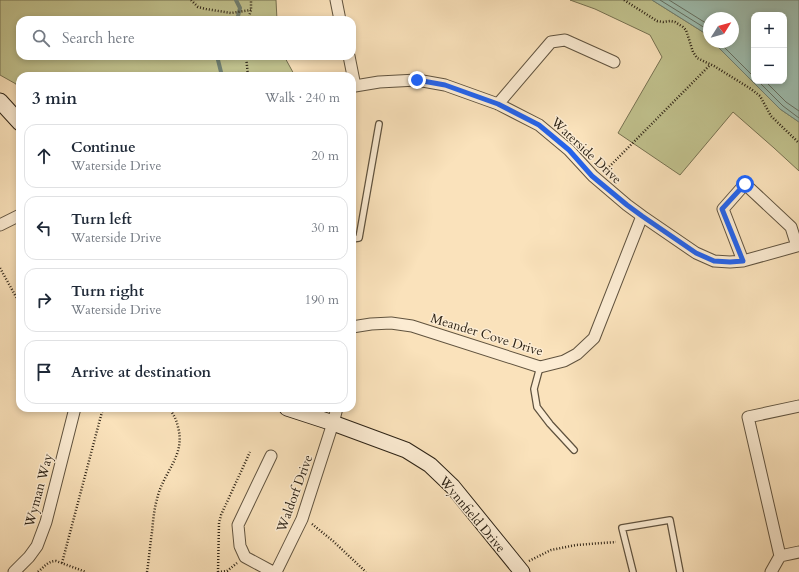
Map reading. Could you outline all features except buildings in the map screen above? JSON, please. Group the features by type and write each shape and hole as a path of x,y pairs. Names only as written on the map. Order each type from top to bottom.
{"street":[{"path":"336,0 339,16"},
{"path":"498,104 551,42 565,40 614,62"},
{"path":"350,60 352,72"},
{"name":"Waterside Drive","path":"356,86 379,82 417,80 445,85 498,104 539,125 569,150 597,180 627,205 696,253 714,261 743,261 797,246 791,227 745,184 722,209 743,261"},
{"path":"0,101 16,119"},
{"name":"Meander Cove Drive","path":"356,326 391,323 412,326 540,367 564,361 578,354 594,338 642,216"},
{"path":"0,225 16,217"},
{"path":"771,572 780,556 748,417 799,406"},
{"name":"Wyman Way","path":"14,572 29,558 37,546 46,522 74,412"},
{"name":"Wynnfield Drive","path":"299,412 406,450 430,465 453,487 520,569"},
{"path":"333,423 335,412"},
{"name":"Waldorf Drive","path":"275,572 303,516 333,423"},
{"path":"271,456 238,525 240,546 245,557 275,572"},
{"path":"780,556 799,552"}],"lane":[{"path":"356,238 358,238 379,124"},
{"path":"540,367 534,389 537,407 550,424 574,450"},
{"path":"632,572 622,528 670,520 680,572"}],"path":[{"path":"191,0 198,7 231,13 251,10"},
{"path":"249,16 251,0"},
{"path":"624,0 656,21 675,22 683,27 686,30 693,52 697,58 751,89 760,96 771,116 799,143"},
{"path":"246,60 248,72"},
{"path":"597,180 710,65"},
{"path":"0,268 16,297"},
{"path":"62,563 102,412"},
{"path":"147,572 157,497 178,453 180,443 176,419 172,412"},
{"path":"245,557 227,571 218,572 220,515 250,452"},
{"path":"303,516 333,540 366,572"},
{"path":"520,569 551,550 576,545 626,541"},
{"path":"38,572 52,561 56,561 86,572"}],"green space":[{"path":"0,0 276,0 277,16 16,16 16,60 286,60 293,72 16,72 16,84 0,75"},
{"path":"570,0 652,0 703,32 703,48 719,48 751,80 751,84 755,84 780,109 799,122 799,171 733,112 680,175 618,133 662,57 650,35 595,9"}],"water":[{"path":"652,0 799,0 799,122 780,109 755,84 787,84 787,12 751,12 751,80 719,48 739,48 739,12 703,12 703,32"}],"waterway":[{"path":"236,0 240,8 238,16"},
{"path":"218,60 221,72"}],"route":[{"path":"417,80 445,85 498,104 539,125 569,150 592,176 627,205 696,253 714,261 743,261 722,209 745,184"}]}
